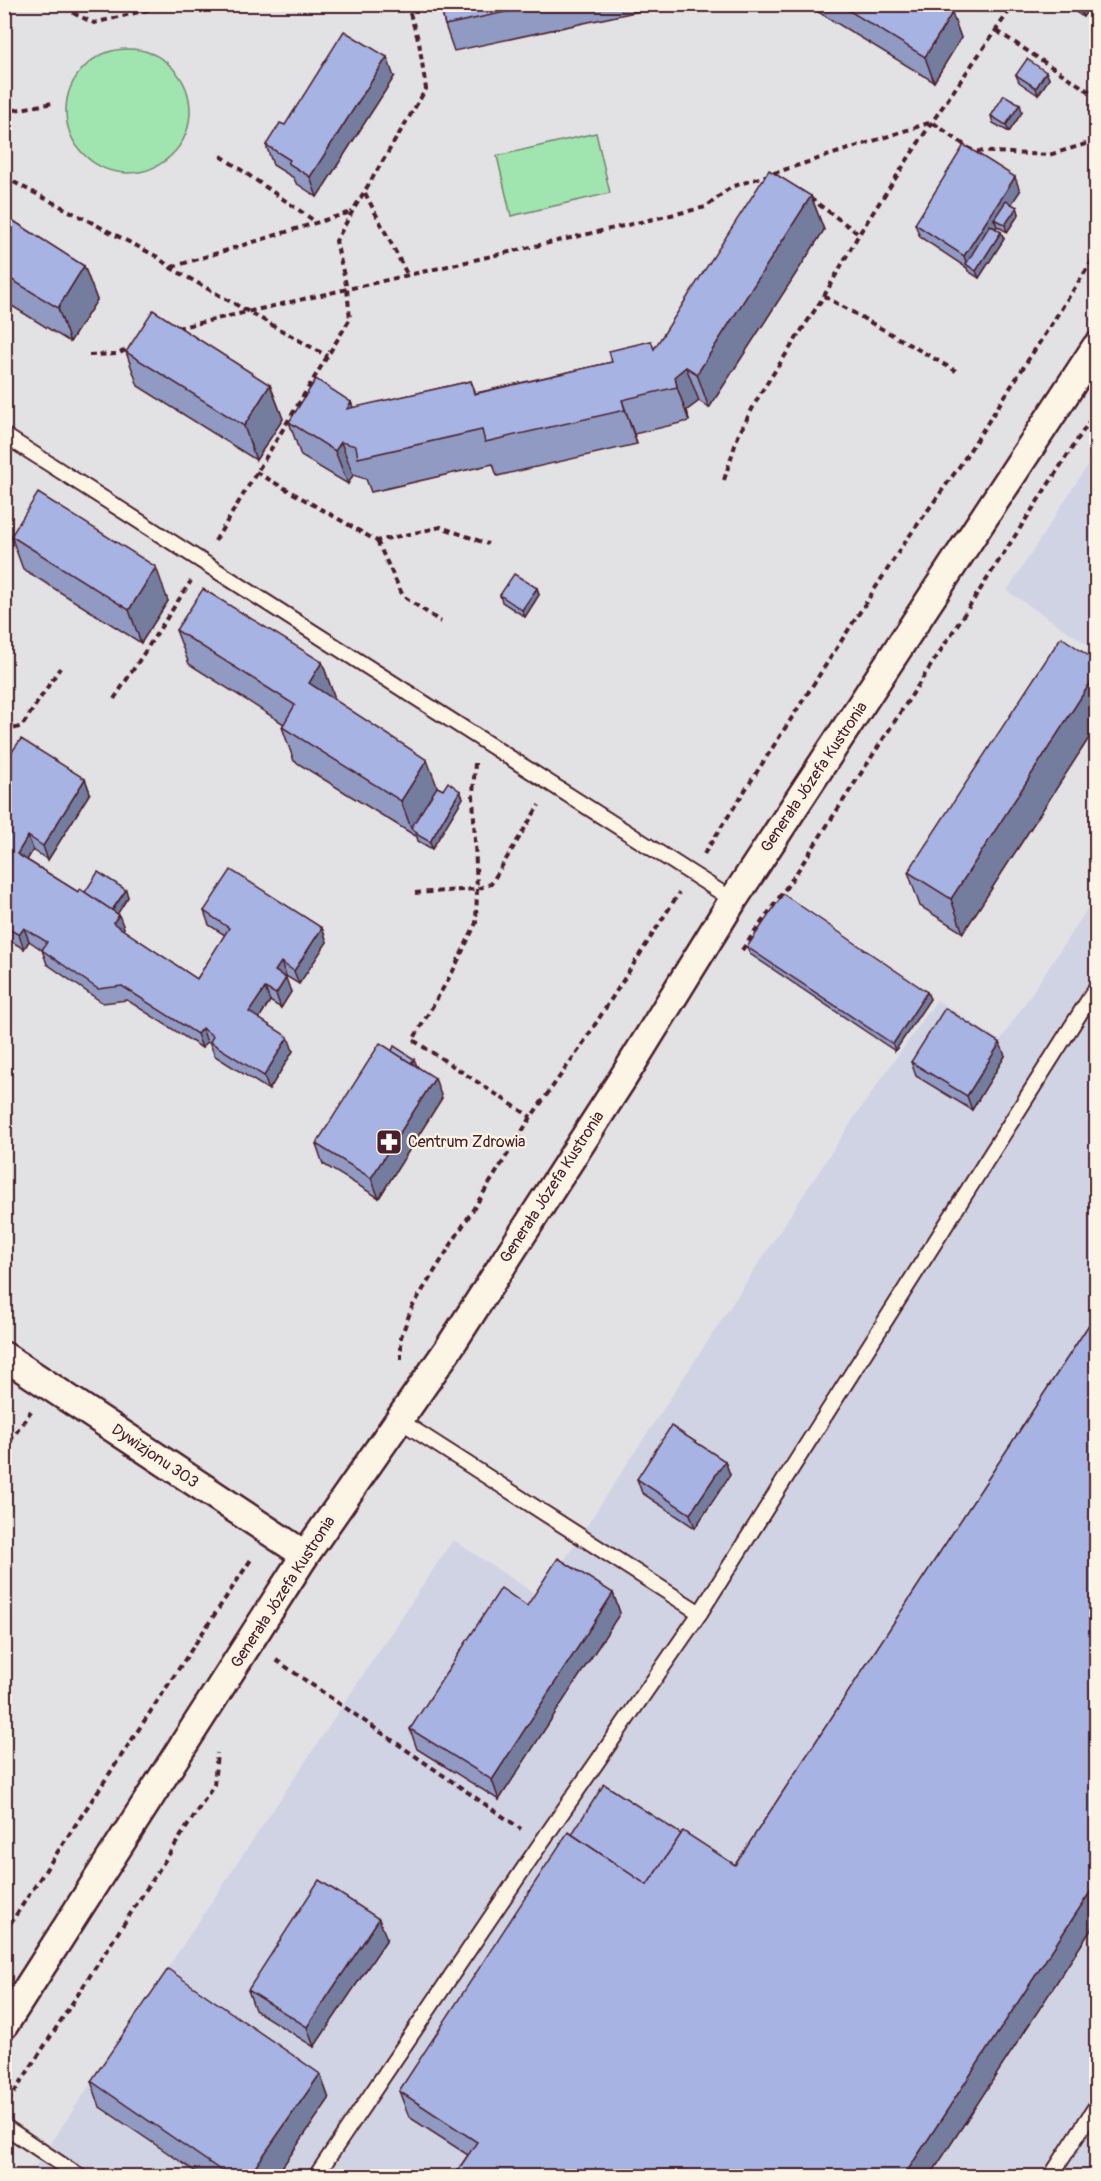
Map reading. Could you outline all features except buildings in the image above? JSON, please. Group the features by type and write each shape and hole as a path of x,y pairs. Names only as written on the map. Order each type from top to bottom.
{"street":[{"name":"Generała Józefa Kustronia","path":"4,2025 305,1555 447,1351 611,1097 733,900 1096,347"},
{"name":"Dywizjonu 303","path":"4,1356 305,1555"}],"lane":[{"path":"4,435 733,900"},
{"path":"316,2176 700,1613 1096,987"},
{"path":"399,1420 700,1613"},
{"path":"1051,2176 1096,2106"},
{"path":"4,2126 79,2176"}],"path":[{"path":"73,13 94,23 171,4"},
{"path":"114,699 203,562 350,319 347,289 336,241 426,89 418,42 406,4"},
{"path":"994,4 1008,13"},
{"path":"724,480 738,436 755,404 824,296 859,234 932,122 1014,4"},
{"path":"997,31 1096,96"},
{"path":"4,112 53,103"},
{"path":"932,122 973,151 1049,155 1096,141"},
{"path":"171,329 706,207 731,187 932,122"},
{"path":"221,156 317,222"},
{"path":"775,173 785,180"},
{"path":"4,177 156,256 171,268 327,356"},
{"path":"365,192 408,276"},
{"path":"803,194 859,234"},
{"path":"171,268 352,212"},
{"path":"401,1363 401,1337 412,1307 531,1117 580,1048 905,542 958,467 1096,255"},
{"path":"824,296 956,371"},
{"path":"89,355 118,354 139,343"},
{"path":"742,950 820,836 1096,411"},
{"path":"256,472 377,541 403,596 441,622"},
{"path":"377,541 441,527 488,544"},
{"path":"4,732 22,726 60,668"},
{"path":"484,741 476,758 473,795 476,923 453,971 412,1040 531,1117"},
{"path":"415,893 477,889 491,884 528,820 553,785"},
{"path":"4,1450 47,1385"},
{"path":"4,1933 269,1532"},
{"path":"273,1658 541,1843"},
{"path":"4,2108 214,1785 218,1745"}],"shaded area":[{"path":"1096,452 1096,650 1007,591"},
{"path":"1096,896 1096,2176 29,2176 453,1540 540,1597 854,1118 937,1000 1000,1041"}],"green space":[{"path":"128,49 152,54 172,67 185,87 190,111 185,135 172,155 152,168 128,173 104,168 84,155 71,135 66,111 71,87 84,67 104,54"},
{"path":"596,133 610,193 511,216 497,156"}],"place":[{"name":"Centrum Zdrowia","path":"389,1142"}]}
